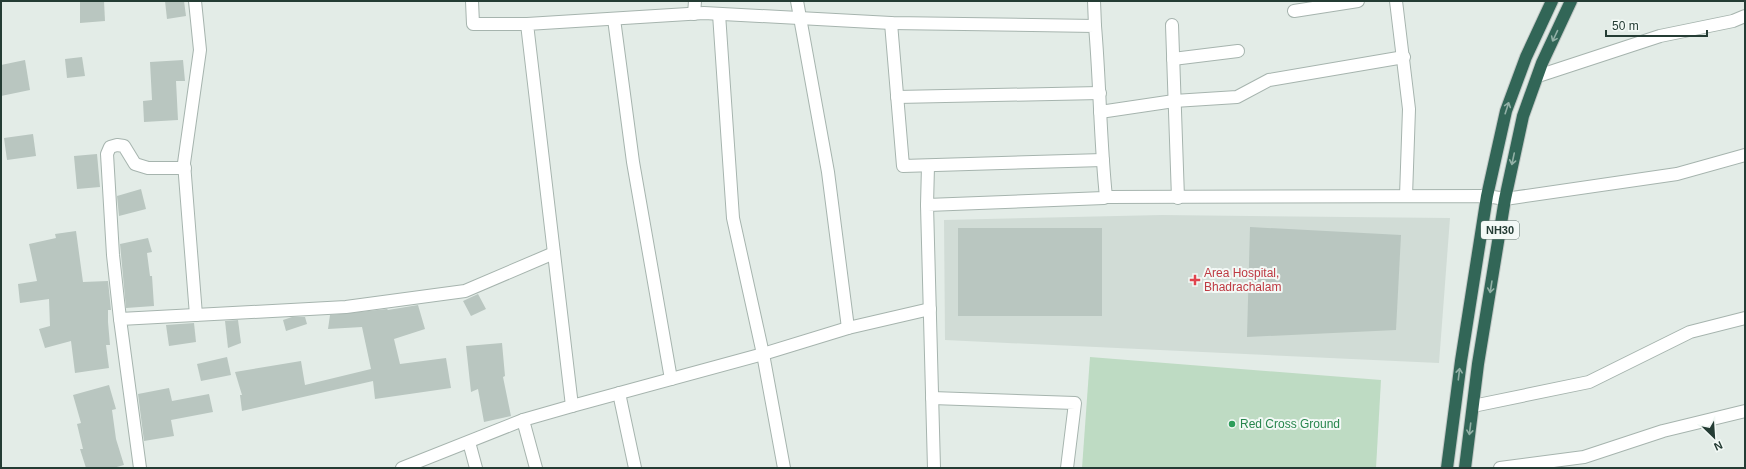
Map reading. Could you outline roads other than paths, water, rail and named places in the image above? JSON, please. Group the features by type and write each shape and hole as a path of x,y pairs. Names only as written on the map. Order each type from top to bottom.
{"highway":[{"name":"NH30","path":"1447,468 1461,361 1487,196 1506,111 1526,57 1552,1"},
{"name":"NH30","path":"1465,468 1473,406 1505,199 1523,116 1538,76 1571,1"}],"street":[{"path":"194,1 200,50 185,168 196,315"},
{"path":"472,1 473,24 527,24 694,14 719,14 891,23 1096,26"},
{"path":"694,14 695,1"},
{"path":"797,1 828,172 848,328"},
{"path":"1094,1 1100,93 1102,160 1106,197"},
{"path":"1294,11 1358,1"},
{"path":"1396,1 1404,57 1409,110 1406,196"},
{"path":"719,14 733,218 763,354 784,468"},
{"path":"1538,76 1660,36 1733,22 1745,16"},
{"path":"614,19 633,162 672,379"},
{"path":"891,23 903,166 1102,160"},
{"path":"527,24 572,406"},
{"path":"1172,25 1178,198"},
{"path":"1173,60 1238,51"},
{"path":"1100,112 1174,101 1237,97 1269,80 1404,57"},
{"path":"897,97 1100,93"},
{"path":"140,468 112,255 107,154 110,147 117,145 124,146 135,164 148,168 185,168"},
{"path":"927,205 1106,197 1487,196 1505,199 1677,174 1745,155"},
{"path":"928,166 927,205 934,468"},
{"path":"120,319 346,307 465,291 554,253"},
{"path":"405,467 523,420 763,354 848,328 930,308"},
{"path":"1473,406 1589,382 1690,332 1745,318"},
{"path":"619,393 635,468"},
{"path":"932,398 1075,403 1067,468"},
{"path":"1500,468 1584,457 1663,431 1745,411"},
{"path":"523,420 536,468"},
{"path":"469,442 476,468"}],"place":[{"name":"Area Hospital, Bhadrachalam","path":"1195,280"},
{"name":"Red Cross Ground","path":"1232,424"}]}
